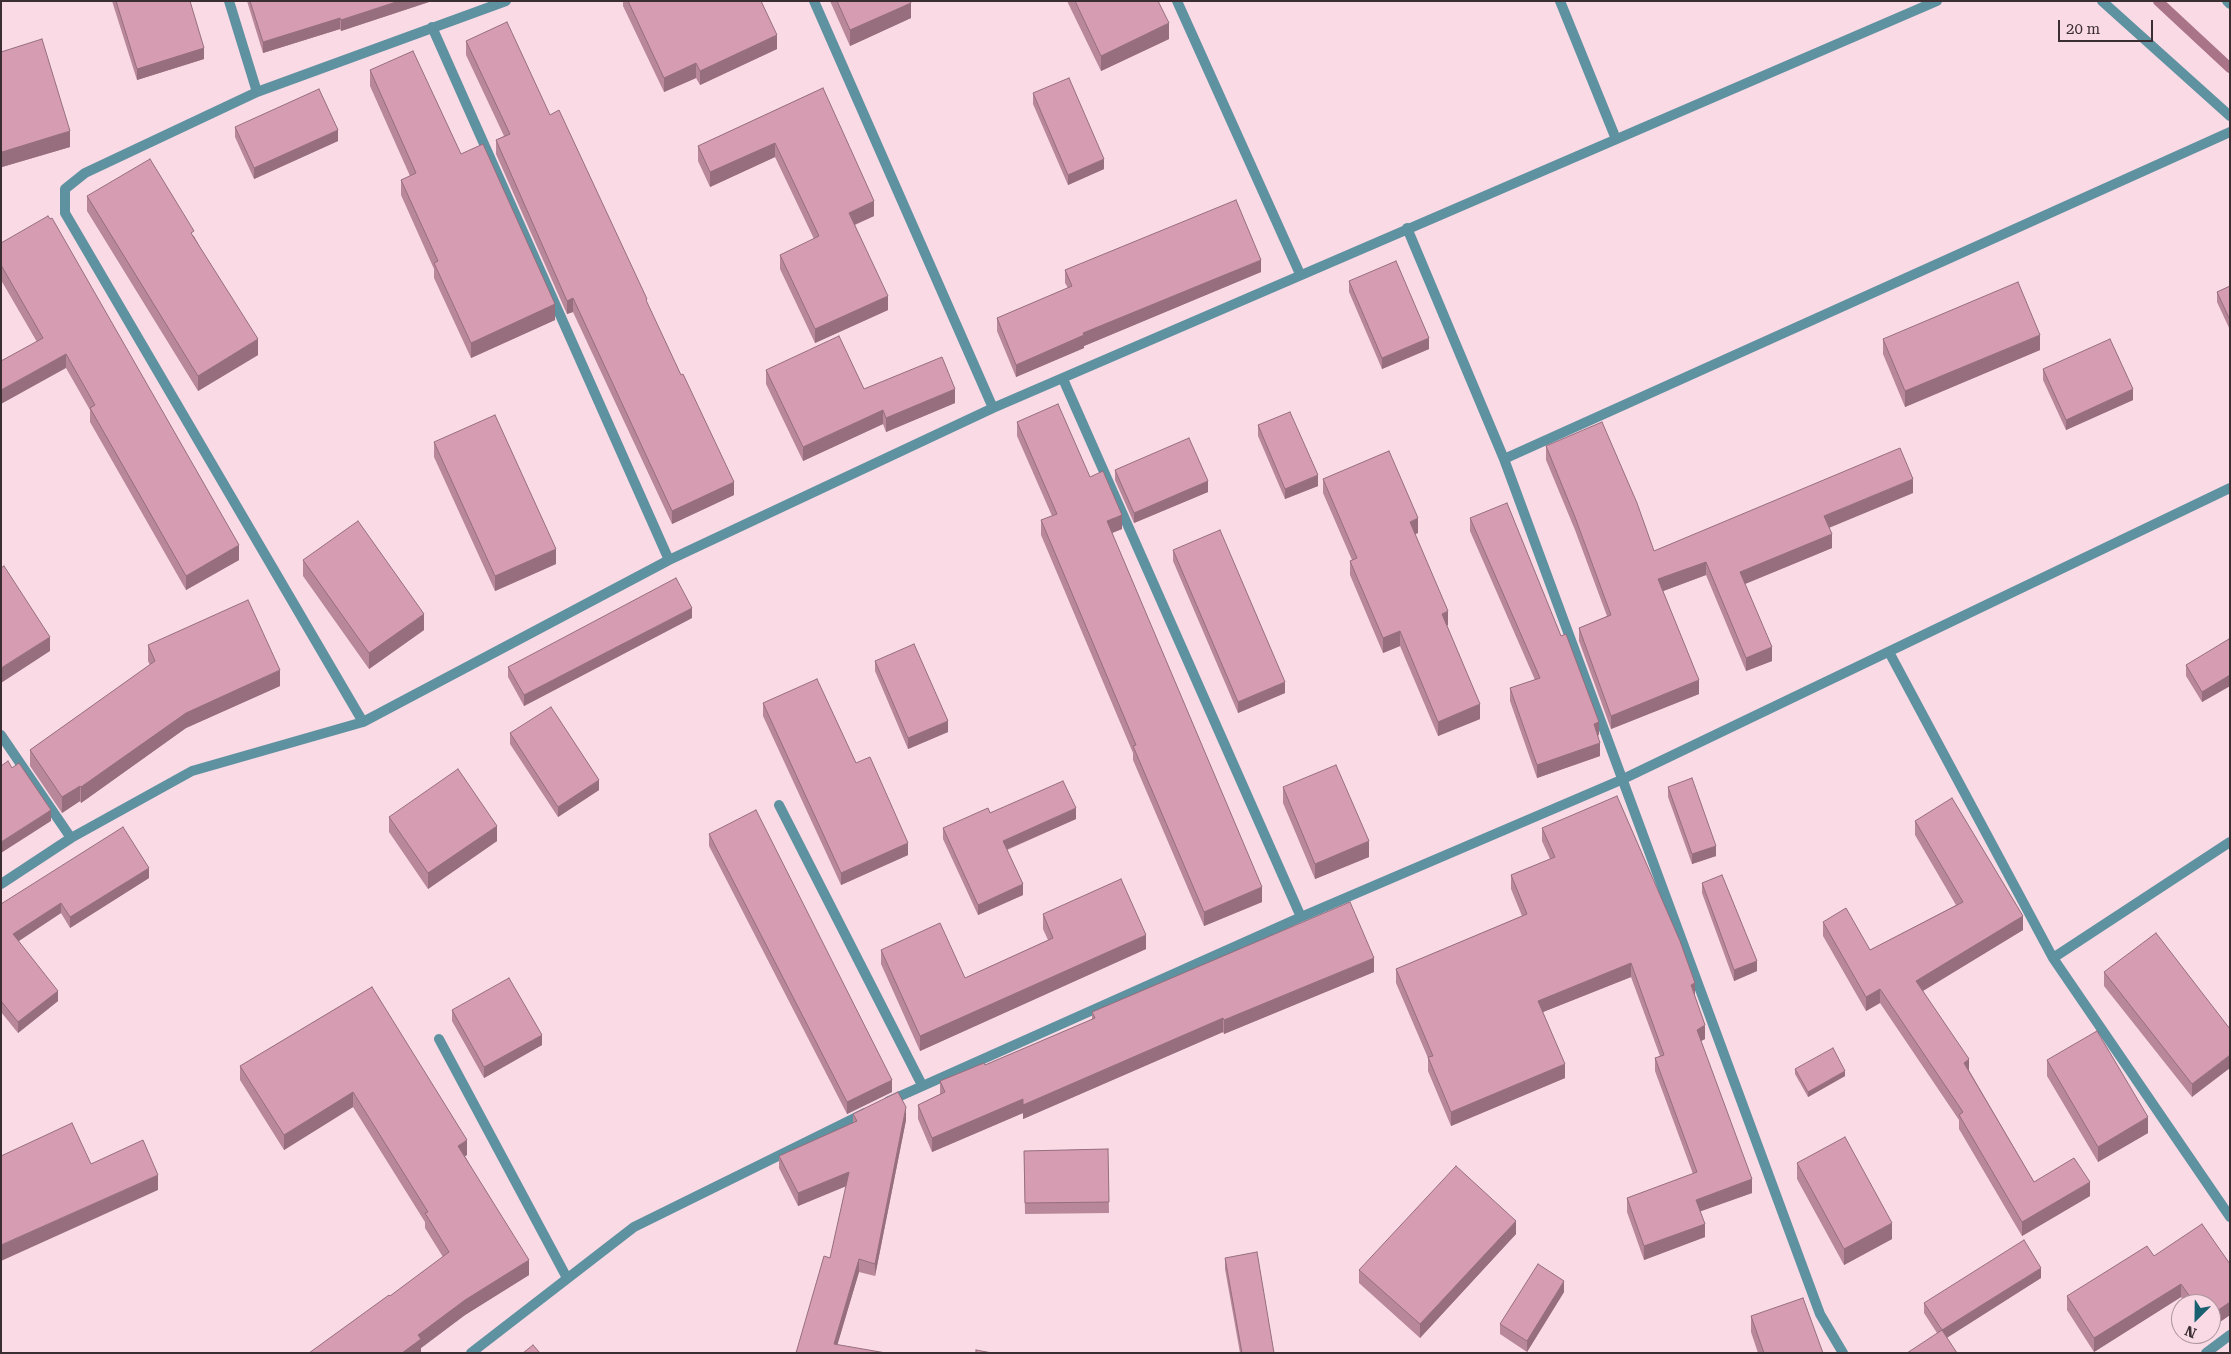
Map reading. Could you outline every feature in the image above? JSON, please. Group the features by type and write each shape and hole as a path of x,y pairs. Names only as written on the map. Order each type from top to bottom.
{"street":[{"path":"229,1 257,92"},
{"path":"363,722 65,214 65,189 85,173 257,92 506,1"},
{"path":"814,1 993,408"},
{"path":"1177,1 1300,274"},
{"path":"1560,1 1616,138"},
{"path":"1,884 71,838 192,771 363,722 669,560 993,408 1300,274 1937,1"},
{"path":"2102,1 2230,116"},
{"path":"432,27 669,560"},
{"path":"1504,459 2230,132"},
{"path":"1407,228 1504,459 1621,780 1820,1314 1843,1353"},
{"path":"1062,379 1301,917"},
{"path":"471,1353 634,1227 922,1085 1301,917 1621,780 2230,488"},
{"path":"1889,652 2053,958 2230,1217"},
{"path":"1,735 71,838"},
{"path":"779,805 922,1085"},
{"path":"2053,958 2230,842"},
{"path":"439,1040 567,1278"},
{"path":"2206,1353 2230,1335"}],"building":[{"path":"116,1 190,1 204,48 137,69"},
{"path":"250,1 399,1 263,42"},
{"path":"628,1 761,1 777,35 700,71 696,63 664,78"},
{"path":"837,1 910,1 911,3 850,30"},
{"path":"1075,1 1158,1 1169,23 1101,56"},
{"path":"507,22 550,115 559,110 681,375 683,374 734,482 672,511 573,298 567,301 496,140 510,134 466,41"},
{"path":"42,39 70,131 2,152 1,52"},
{"path":"413,51 461,154 483,144 555,304 471,343 434,263 438,261 401,180 416,173 370,70"},
{"path":"1069,78 1104,159 1068,175 1033,93"},
{"path":"823,88 874,201 849,213 888,296 815,329 780,255 819,236 775,143 710,172 698,146"},
{"path":"319,89 338,130 254,168 235,127"},
{"path":"150,159 194,231 191,233 258,339 198,376 87,196"},
{"path":"1236,200 1261,260 1083,333 1084,335 1016,365 997,318 1072,286 1065,270"},
{"path":"48,216 50,219 52,218 239,545 186,576 90,408 95,405 66,354 1,390 1,361 43,338 1,265 1,243"},
{"path":"1396,261 1429,338 1382,358 1349,281"},
{"path":"2018,282 2040,335 1905,391 1883,339"},
{"path":"2230,286 2230,320 2217,292"},
{"path":"839,336 864,389 942,357 955,389 886,418 883,410 803,447 766,370"},
{"path":"2110,339 2133,389 2066,420 2043,369"},
{"path":"1058,404 1090,477 1103,471 1122,515 1107,521 1262,887 1204,912 1133,746 1136,745 1041,520 1057,514 1017,422"},
{"path":"1290,412 1318,475 1285,489 1258,425"},
{"path":"495,415 556,549 495,576 434,442"},
{"path":"1602,422 1637,503 1654,551 1900,448 1913,479 1824,516 1832,534 1740,572 1772,647 1746,658 1706,562 1658,579 1699,680 1611,716 1579,628 1611,615 1575,517 1546,446"},
{"path":"1189,438 1208,481 1134,513 1115,470"},
{"path":"1389,451 1418,518 1410,522 1448,611 1442,614 1480,704 1438,722 1400,631 1383,638 1350,561 1357,558 1323,479"},
{"path":"1507,503 1561,636 1566,634 1599,722 1594,724 1600,743 1537,765 1510,688 1540,678 1470,518"},
{"path":"358,521 424,614 369,653 303,560"},
{"path":"1220,530 1285,682 1238,702 1173,550"},
{"path":"4,566 50,637 1,668 1,568"},
{"path":"676,578 692,608 524,695 508,667"},
{"path":"248,600 280,670 186,713 81,787 62,797 30,750 155,661 148,645"},
{"path":"2229,639 2230,675 2202,692 2186,665"},
{"path":"914,644 948,721 908,738 875,661"},
{"path":"817,679 856,763 870,757 908,843 841,873 763,703"},
{"path":"551,707 599,780 558,807 510,733"},
{"path":"8,761 12,768 19,763 51,810 1,842 1,766"},
{"path":"1336,765 1369,841 1315,864 1283,787"},
{"path":"458,769 497,826 428,873 389,817"},
{"path":"1692,778 1716,846 1692,854 1668,787"},
{"path":"1063,781 1076,808 1003,841 1023,884 978,905 943,828 988,808 990,813"},
{"path":"1617,796 1680,941 1695,983 1691,985 1705,1025 1697,1030 1752,1179 1696,1200 1705,1224 1644,1246 1627,1198 1697,1172 1655,1058 1664,1055 1631,963 1538,1001 1565,1064 1451,1112 1428,1057 1433,1056 1396,969 1527,914 1511,875 1555,857 1542,828"},
{"path":"1952,798 2023,916 1916,981 1969,1059 1964,1063 2034,1182 2074,1158 2090,1182 2022,1222 1959,1115 1963,1112 1880,989 1866,997 1823,922 1846,908 1870,950 1963,902 1915,821"},
{"path":"756,810 892,1080 847,1102 709,834"},
{"path":"123,827 149,868 70,917 61,903 13,934 58,991 18,1022 1,1001 1,904"},
{"path":"1722,875 1757,961 1734,970 1702,883"},
{"path":"1121,879 1146,935 920,1036 881,950 940,923 965,978 1053,938 1043,914"},
{"path":"1350,902 1374,958 1224,1020 1223,1018 1023,1105 1023,1099 932,1138 918,1105 945,1092 940,1081 984,1063 985,1065 1095,1018 1092,1012"},
{"path":"2156,933 2230,1029 2230,1055 2192,1084 2104,972"},
{"path":"509,978 542,1035 484,1067 452,1010"},
{"path":"372,987 467,1140 458,1146 529,1260 465,1300 418,1335 421,1339 402,1353 309,1353 449,1252 425,1213 428,1212 353,1092 284,1135 240,1066"},
{"path":"2097,1031 2148,1117 2098,1147 2047,1060"},
{"path":"1833,1048 1845,1071 1808,1092 1795,1069"},
{"path":"898,1092 906,1107 875,1264 859,1259 834,1344 886,1353 796,1353 824,1256 830,1258 849,1172 798,1193 779,1156 857,1121 853,1114"},
{"path":"72,1123 91,1164 143,1140 158,1175 1,1245 1,1156"},
{"path":"1845,1137 1892,1223 1844,1249 1797,1163"},
{"path":"1108,1149 1109,1202 1025,1203 1024,1151"},
{"path":"1456,1166 1516,1221 1420,1324 1359,1270"},
{"path":"2202,1224 2230,1264 2230,1302 2221,1308 2221,1294 2188,1294 2181,1284 2094,1338 2067,1296 2147,1246 2154,1256"},
{"path":"2024,1240 2041,1268 1942,1330 1924,1303"},
{"path":"1257,1252 1274,1353 1242,1353 1225,1258"},
{"path":"1538,1264 1564,1281 1527,1341 1500,1324"},
{"path":"1803,1298 1823,1353 1764,1353 1751,1316"},
{"path":"1942,1330 1957,1353 1907,1353"},
{"path":"533,1345 540,1353 523,1353"},
{"path":"976,1350 992,1353 976,1353"}],"waterway":[{"path":"2158,1 2230,68"}]}
